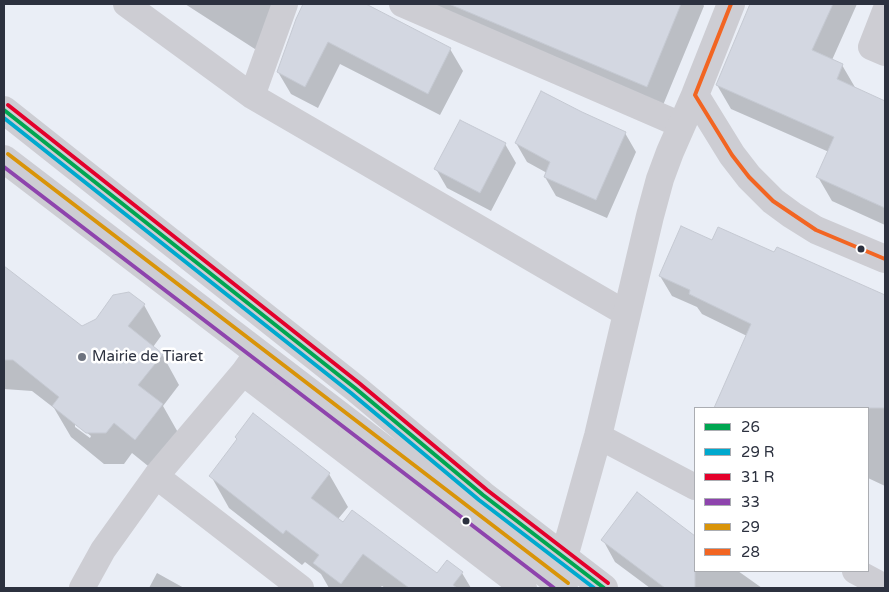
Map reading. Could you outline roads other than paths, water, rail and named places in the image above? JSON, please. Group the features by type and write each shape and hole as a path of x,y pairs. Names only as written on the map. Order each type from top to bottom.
{"main road":[{"path":"564,557 598,436 652,207 663,170 731,4"},
{"path":"695,95 732,155 749,177 772,201 816,230 885,259"},
{"path":"4,110 355,388 483,495 604,588"},
{"path":"4,159 250,363 564,588"}],"street":[{"path":"126,4 252,96 627,314"},
{"path":"252,96 284,4"},
{"path":"402,4 681,125"},
{"path":"885,11 872,47 885,53"},
{"path":"82,588 103,550 156,476 250,363 524,588"},
{"path":"598,436 694,486"},
{"path":"156,476 293,586"},
{"path":"857,572 885,587"}],"place":[{"name":"Mairie de Tiaret","path":"82,357"}]}
